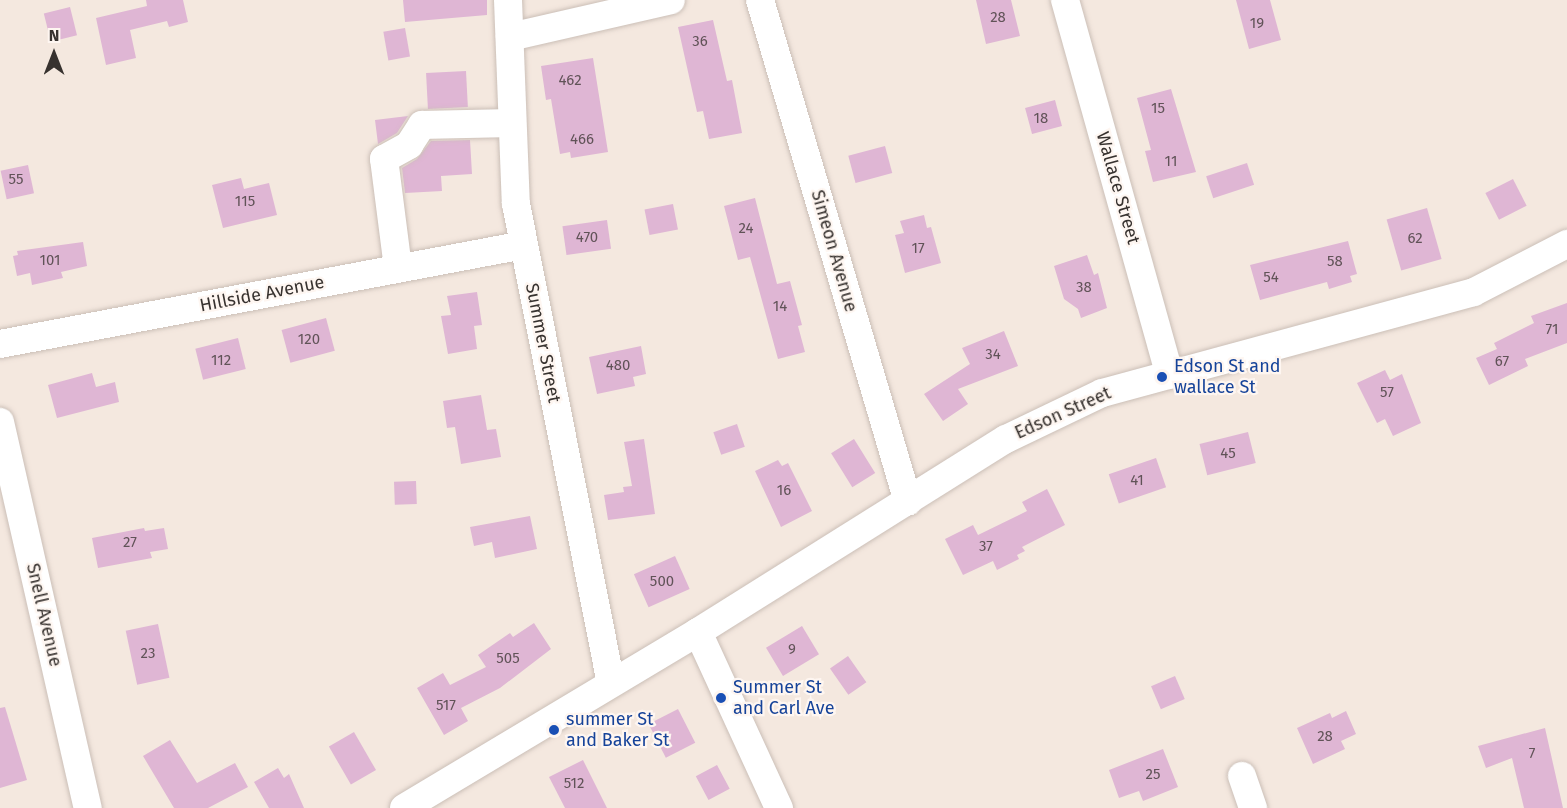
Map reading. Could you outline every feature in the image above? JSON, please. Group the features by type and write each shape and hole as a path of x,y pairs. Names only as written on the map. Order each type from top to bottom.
{"street":[{"name":"Summer Street","path":"508,0 511,123 516,204 611,683"},
{"path":"510,37 671,0"},
{"name":"Simeon Avenue","path":"760,0 908,502"},
{"name":"Wallace Street","path":"1065,0 1170,375"},
{"path":"399,268 384,159 409,145 422,125 511,123"},
{"name":"Edson Street","path":"698,632 1006,439 1102,393 1474,292 1567,244"},
{"name":"Hillside Avenue","path":"0,344 524,245"},
{"name":"Snell Avenue","path":"0,422 88,808"},
{"path":"404,808 698,632 779,808"},
{"path":"1242,776 1253,808"}],"building":[{"path":"146,0 183,0 188,22 169,27 167,21 130,30 136,58 106,65 96,18 147,6"},
{"path":"403,0 487,0 487,15 405,22"},
{"path":"976,0 1011,0 1020,36 986,44"},
{"path":"1236,0 1270,0 1281,40 1249,49"},
{"path":"70,7 77,35 51,42 44,14"},
{"path":"713,20 727,81 732,80 742,133 709,139 703,111 697,112 678,27"},
{"path":"405,28 410,57 388,60 383,32"},
{"path":"593,58 608,152 571,158 570,152 560,154 551,99 546,100 541,66"},
{"path":"466,71 468,107 428,109 426,73"},
{"path":"1171,89 1196,172 1153,182 1145,151 1151,150 1137,98"},
{"path":"1055,100 1062,126 1032,134 1025,108"},
{"path":"408,116 397,133 378,144 375,120"},
{"path":"470,140 472,174 441,176 442,191 405,193 402,168 417,159 431,141"},
{"path":"885,146 892,173 856,183 848,156"},
{"path":"1247,163 1254,185 1213,198 1206,176"},
{"path":"28,165 34,193 7,199 1,171"},
{"path":"241,178 244,189 269,183 277,215 223,228 212,185"},
{"path":"1513,179 1527,206 1499,220 1485,193"},
{"path":"755,198 777,284 790,281 802,325 798,326 805,352 778,359 750,257 738,260 724,206"},
{"path":"673,204 678,230 649,235 645,210"},
{"path":"1427,208 1442,259 1401,271 1387,220"},
{"path":"924,215 927,228 931,227 941,263 905,273 895,235 904,233 900,221"},
{"path":"607,220 611,249 566,255 562,226"},
{"path":"1348,241 1357,274 1350,276 1352,282 1329,289 1327,282 1260,300 1250,265"},
{"path":"83,242 87,266 61,272 63,278 32,285 30,273 17,276 13,256 18,255 17,251"},
{"path":"1087,255 1094,275 1098,273 1107,308 1081,318 1078,309 1064,299 1054,266"},
{"path":"477,292 482,325 474,326 477,349 448,354 441,316 451,315 447,296"},
{"path":"1567,303 1567,343 1525,359 1528,366 1489,385 1476,358 1497,349 1494,343 1534,323 1531,316"},
{"path":"326,318 335,351 290,363 282,330"},
{"path":"1004,331 1018,366 958,389 968,404 943,421 924,394 970,364 962,348"},
{"path":"238,338 246,369 203,380 195,349"},
{"path":"641,346 646,374 633,377 635,386 597,394 589,357"},
{"path":"1385,370 1390,380 1402,374 1421,423 1393,436 1385,419 1377,423 1357,383"},
{"path":"92,373 96,387 115,382 119,402 57,418 48,385"},
{"path":"481,395 487,430 496,429 501,457 461,464 455,427 447,428 443,401"},
{"path":"737,424 745,447 721,455 713,432"},
{"path":"1248,432 1256,463 1207,475 1199,444"},
{"path":"644,439 655,514 608,520 604,495 624,492 623,487 632,486 624,442"},
{"path":"854,439 875,473 852,487 831,453"},
{"path":"1156,458 1166,487 1119,504 1109,474"},
{"path":"778,460 782,466 788,463 812,511 781,527 755,471"},
{"path":"416,481 417,504 395,505 394,482"},
{"path":"1047,489 1065,525 1022,547 1025,551 1017,555 1019,559 997,570 993,561 963,575 945,539 973,525 978,535 1027,511 1022,502"},
{"path":"530,516 537,549 495,558 492,542 474,546 470,527"},
{"path":"144,528 145,531 164,528 168,549 150,552 152,558 98,568 92,538"},
{"path":"675,556 690,589 649,607 634,574"},
{"path":"534,623 551,649 500,688 461,708 468,721 444,735 417,688 443,673 450,685 486,667 478,655 510,633 513,637"},
{"path":"158,624 169,678 137,685 126,631"},
{"path":"802,626 819,654 783,676 766,648"},
{"path":"848,656 866,682 848,695 830,669"},
{"path":"1175,676 1185,699 1161,709 1151,686"},
{"path":"5,707 27,780 0,788 0,708"},
{"path":"678,709 695,743 666,758 649,724"},
{"path":"1346,711 1356,734 1341,741 1345,749 1313,764 1297,728 1330,713 1332,718"},
{"path":"1545,728 1563,808 1524,808 1512,758 1486,768 1478,746"},
{"path":"354,732 376,770 351,785 329,746"},
{"path":"170,740 197,783 235,763 248,787 208,808 174,808 143,756"},
{"path":"1163,749 1178,787 1143,801 1139,791 1119,798 1109,770"},
{"path":"583,760 607,808 565,808 549,777"},
{"path":"717,765 730,789 708,800 696,776"},
{"path":"278,768 284,778 289,774 304,808 269,808 254,782"}],"place":[{"name":"Edson St and wallace St","path":"1162,377"},
{"name":"Summer St and Carl Ave","path":"721,698"},
{"name":"summer St and Baker St","path":"554,730"}]}
